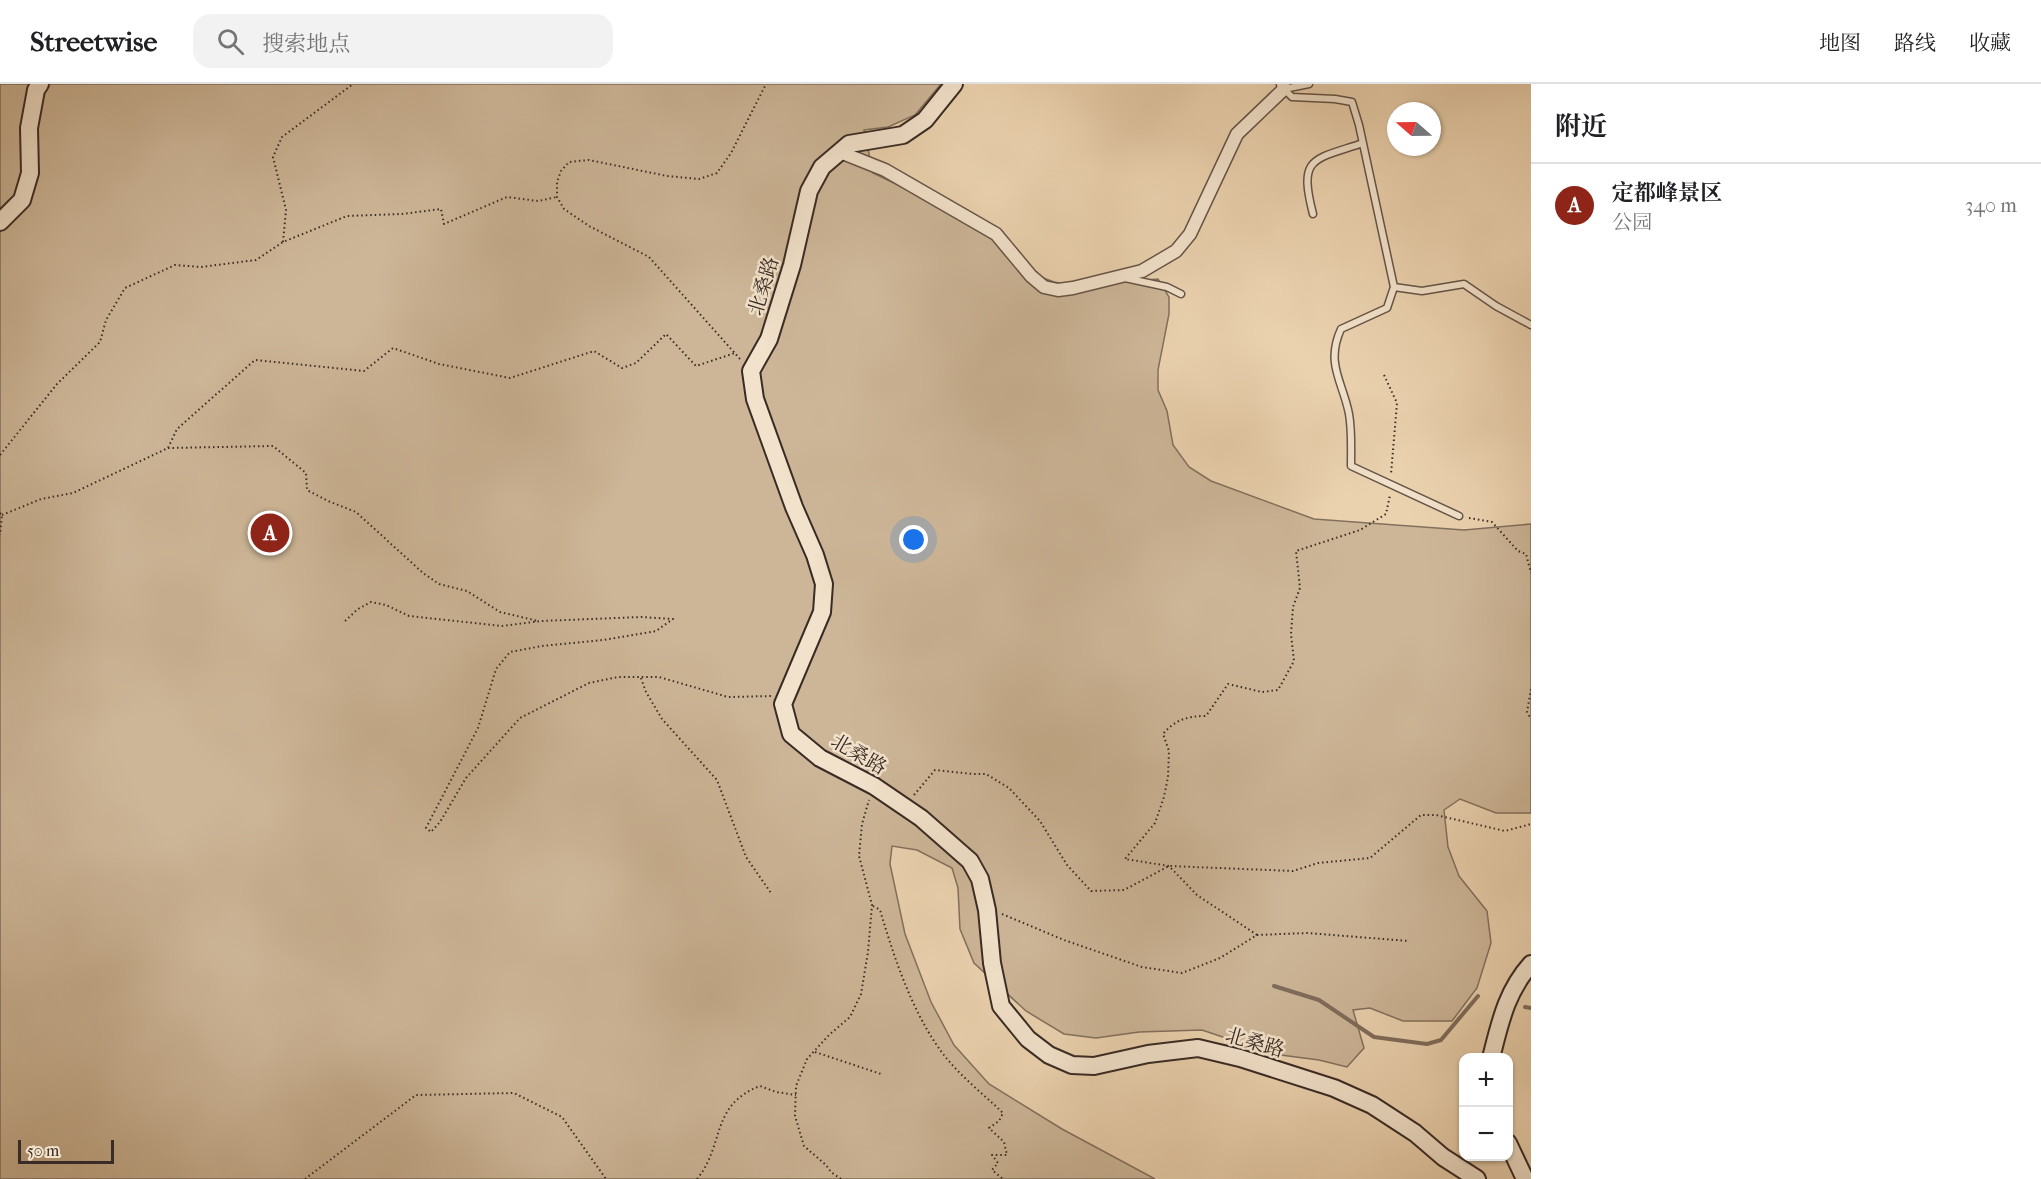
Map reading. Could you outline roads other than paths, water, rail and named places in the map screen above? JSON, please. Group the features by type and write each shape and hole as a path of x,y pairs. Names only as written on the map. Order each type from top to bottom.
{"street":[{"path":"0,222 22,200 30,173 29,128 36,90 40,84"},
{"name":"北桑路","path":"954,84 926,120 903,135 849,144 822,167 810,191 786,286 768,339 751,371 755,399 824,584 822,612 783,704 791,734 820,758 874,786 921,818 970,861 980,879 987,910 992,963 1001,1006 1028,1039 1049,1055 1072,1065 1094,1066 1148,1054 1198,1048 1240,1058 1334,1088 1372,1105 1415,1133 1443,1157 1477,1179"},
{"path":"840,152 885,170 996,234 1031,276 1044,286 1058,290 1073,288 1142,271 1176,251 1190,234 1237,134 1283,86"},
{"path":"1492,1053 1504,1007 1522,974 1531,964"},
{"path":"1513,1152 1525,1179"}],"lane":[{"path":"1283,86 1310,84"},
{"path":"1283,86 1292,98 1335,99 1352,102 1394,287 1387,308 1341,329 1336,340 1335,371 1349,414 1351,466 1459,516"},
{"path":"1312,214 1306,177 1312,163 1326,155 1363,143"},
{"path":"1119,277 1167,287 1181,294"},
{"path":"1394,287 1422,291 1464,284 1496,306 1531,325"}],"waterway":[{"path":"1274,986 1319,1000 1374,1037 1427,1044 1441,1040 1478,996"},
{"path":"1525,1007 1531,1008"}],"place":[{"name":"定都峰景区","path":"270,533"}]}
